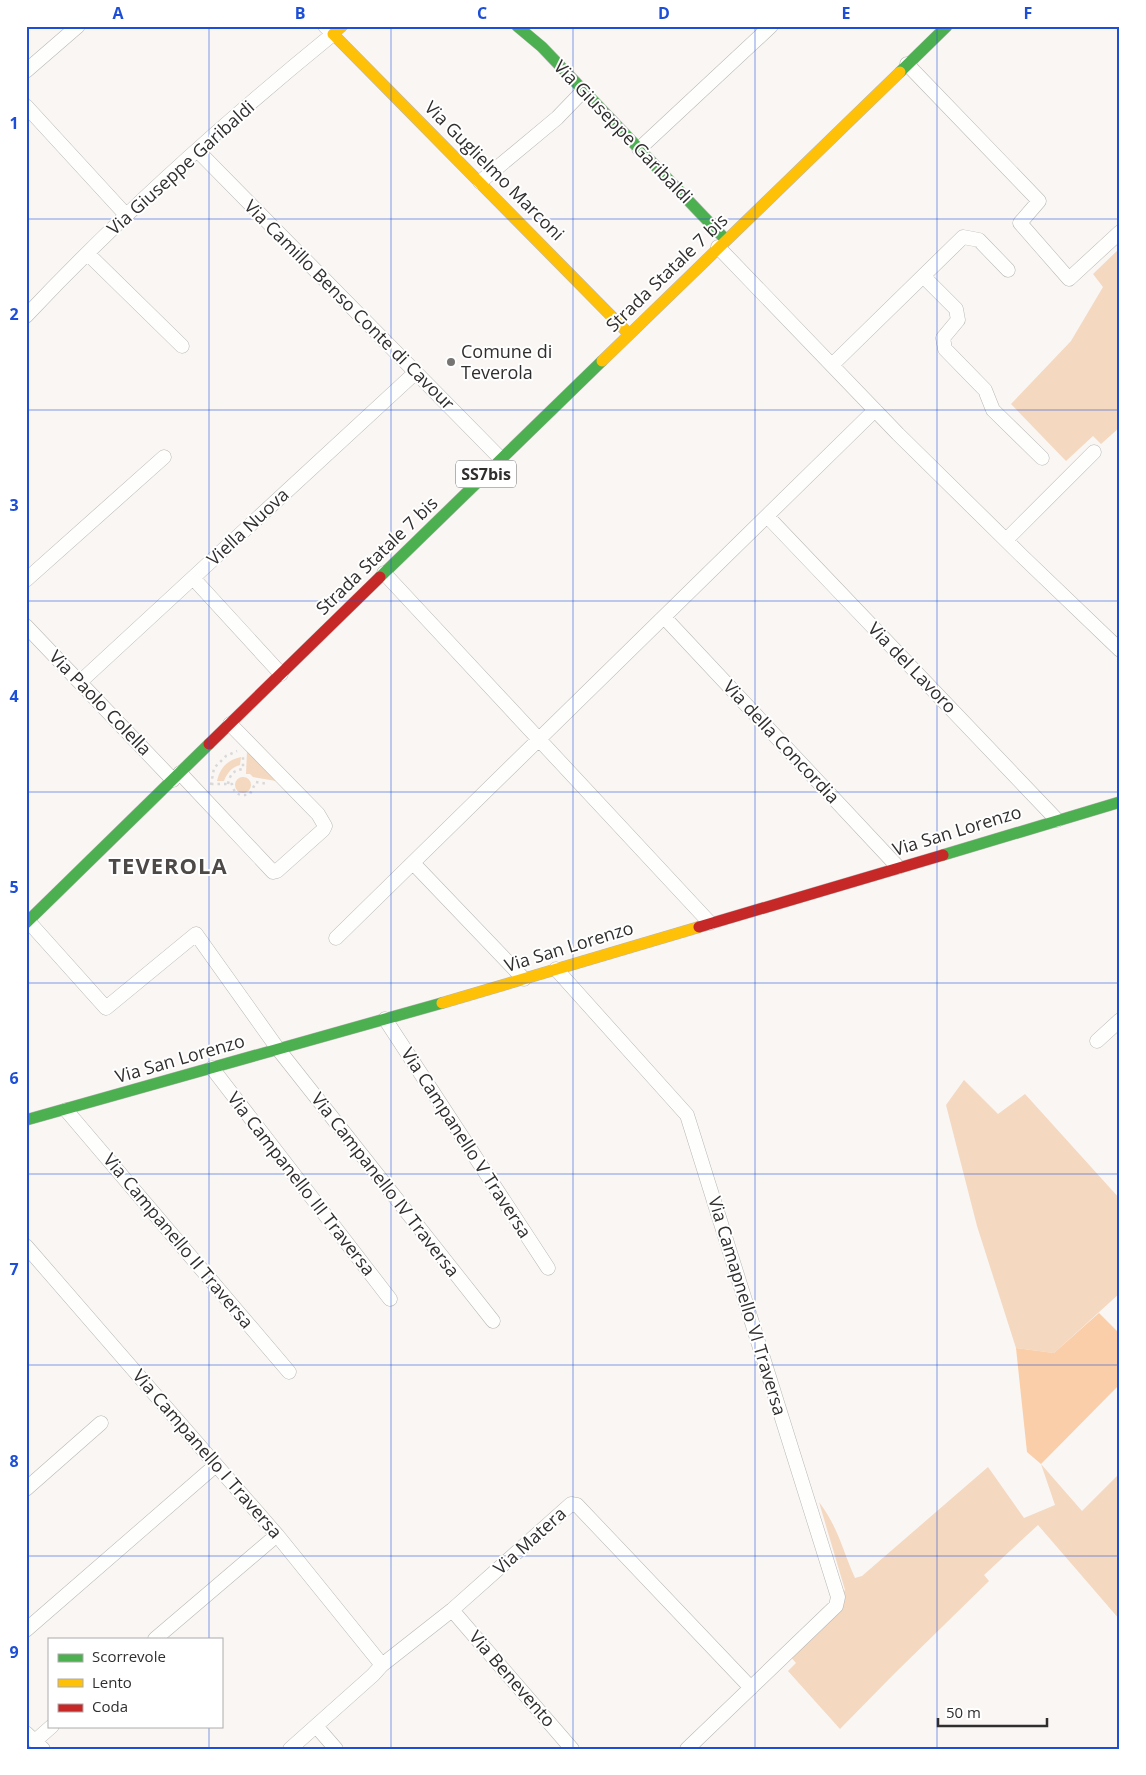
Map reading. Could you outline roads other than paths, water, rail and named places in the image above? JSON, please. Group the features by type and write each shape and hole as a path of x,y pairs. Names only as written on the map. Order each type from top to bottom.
{"street":[{"path":"26,71 78,26"},
{"name":"Via Giuseppe Garibaldi","path":"517,26 542,47 639,148 722,244"},
{"path":"639,148 771,26"},
{"name":"Strada Statale 7 bis","path":"27,922 947,26"},
{"name":"Via Giuseppe Garibaldi","path":"28,309 197,150 333,29"},
{"name":"Via Guglielmo Marconi","path":"333,29 629,334"},
{"path":"907,64 1040,201 1020,223 1069,280 1120,232"},
{"path":"480,182 557,118 584,90"},
{"path":"26,106 127,216"},
{"name":"Via Camillo Benso Conte di Cavour","path":"197,150 501,459"},
{"path":"832,366 962,237 979,240 1008,270"},
{"path":"722,244 832,366 875,410 1120,650"},
{"path":"88,254 182,346"},
{"path":"923,276 956,309 958,320 943,338 945,349 985,390 993,410 1042,458"},
{"name":"Viella Nuova","path":"80,682 416,372"},
{"path":"336,938 875,410"},
{"path":"1006,540 1094,452"},
{"path":"26,580 164,457"},
{"name":"Via del Lavoro","path":"767,516 1057,820"},
{"path":"384,573 710,923"},
{"path":"193,578 281,674"},
{"name":"Via della Concordia","path":"664,617 898,867"},
{"name":"Via Paolo Colella","path":"26,626 80,682 273,872 277,872 323,830 325,826 318,814 230,724"},
{"name":"Via San Lorenzo","path":"26,1120 524,979 1120,802"},
{"path":"413,863 524,979"},
{"name":"Via Campanello IV Traversa","path":"27,922 106,1008 196,934 278,1049 493,1321"},
{"name":"Via Camapnello VI Traversa","path":"556,969 687,1115 838,1597 836,1606 687,1749"},
{"name":"Via Campanello V Traversa","path":"385,1019 548,1268"},
{"path":"1097,1041 1120,1020"},
{"name":"Via Campanello III Traversa","path":"212,1068 390,1300"},
{"name":"Via Campanello II Traversa","path":"66,1110 289,1372"},
{"name":"Via Campanello I Traversa","path":"26,1246 278,1535 382,1665"},
{"path":"26,1489 101,1423"},
{"path":"26,1630 216,1465"},
{"name":"Via Matera","path":"290,1749 382,1665 452,1610 571,1504 577,1505 752,1688"},
{"path":"156,1638 278,1535"},
{"name":"Via Benevento","path":"452,1610 572,1749"},
{"path":"316,1726 336,1749"},
{"path":"35,1741 50,1728"}],"place":[{"name":"Comune di Teverola","path":"451,362"}],"district":[{"name":"TEVEROLA","path":"168,866"}]}
